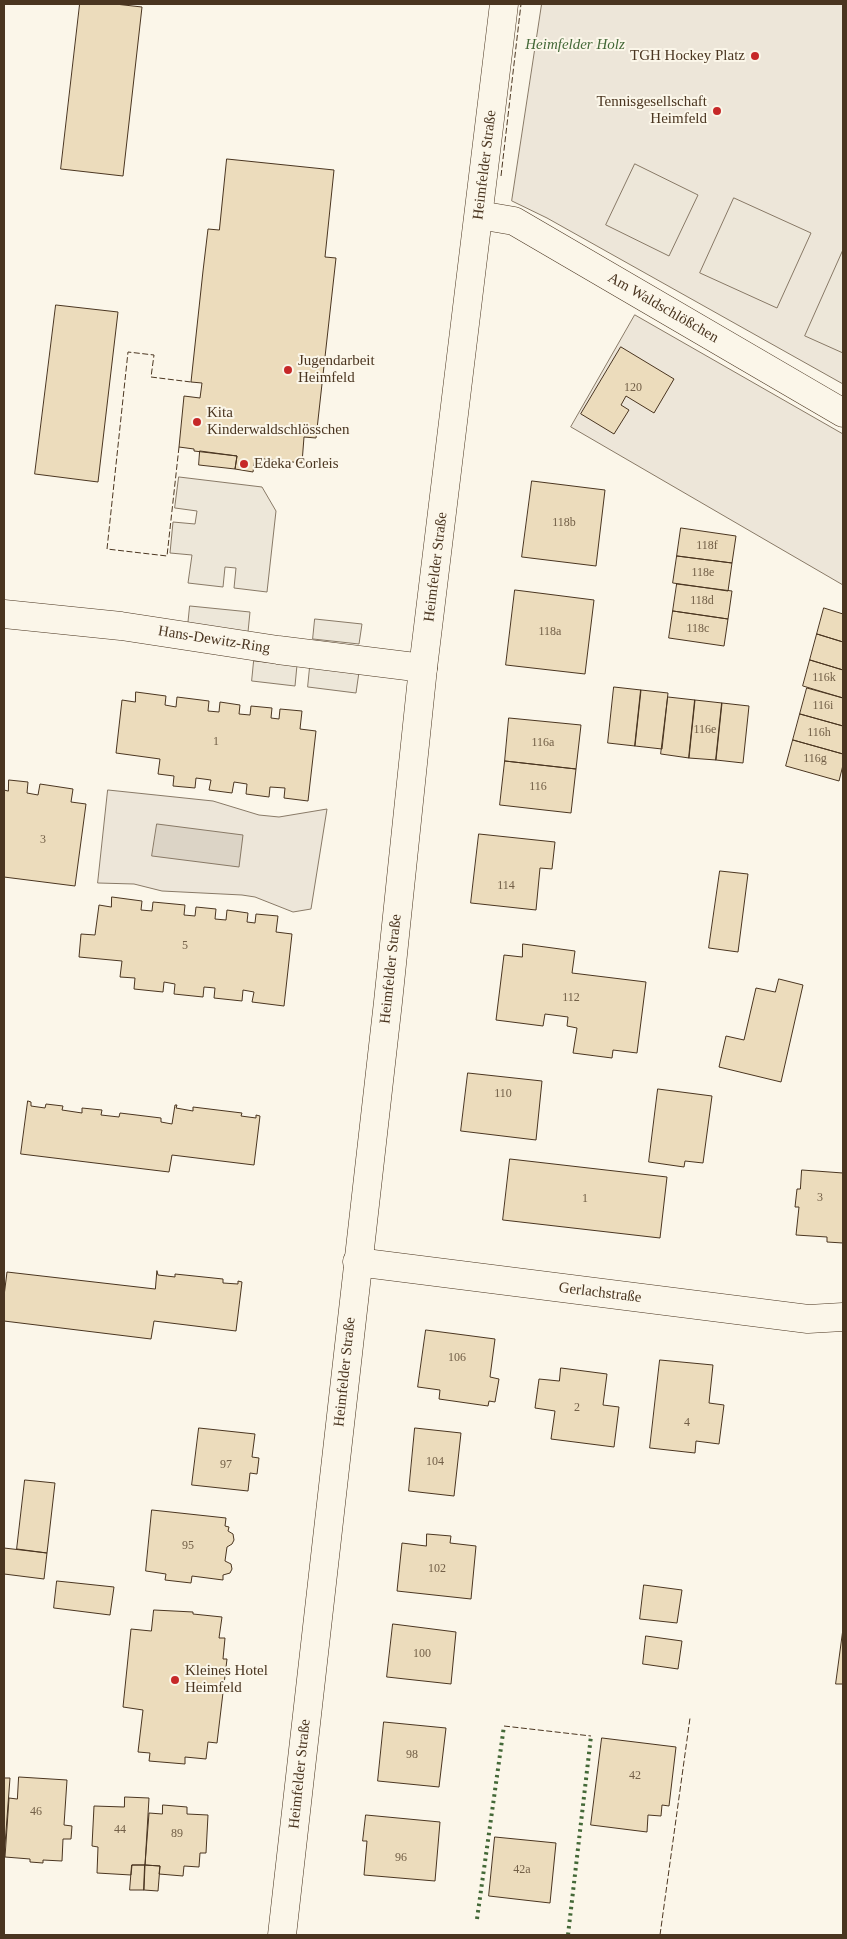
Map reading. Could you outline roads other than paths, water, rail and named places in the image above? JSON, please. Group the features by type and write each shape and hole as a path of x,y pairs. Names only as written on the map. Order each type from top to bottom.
{"street":[{"name":"Heimfelder Straße","path":"282,1935 388,1002 423,668 504,4"},
{"name":"Am Waldschlößchen","path":"479,215 514,221 843,414"},
{"name":"Hans-Dewitz-Ring","path":"4,614 121,626 278,650 423,668"},
{"name":"Gerlachstraße","path":"357,1262 808,1318 843,1317"}],"place":[{"name":"TGH Hockey Platz","path":"755,56"},
{"name":"Tennisgesellschaft Heimfeld","path":"717,111"},
{"name":"Jugendarbeit Heimfeld","path":"288,370"},
{"name":"Kita Kinderwaldschlösschen","path":"197,422"},
{"name":"Edeka Corleis","path":"244,464"},
{"name":"Kleines Hotel Heimfeld","path":"175,1680"}],"park label":[{"name":"Heimfelder Holz","path":"575,45"}]}
